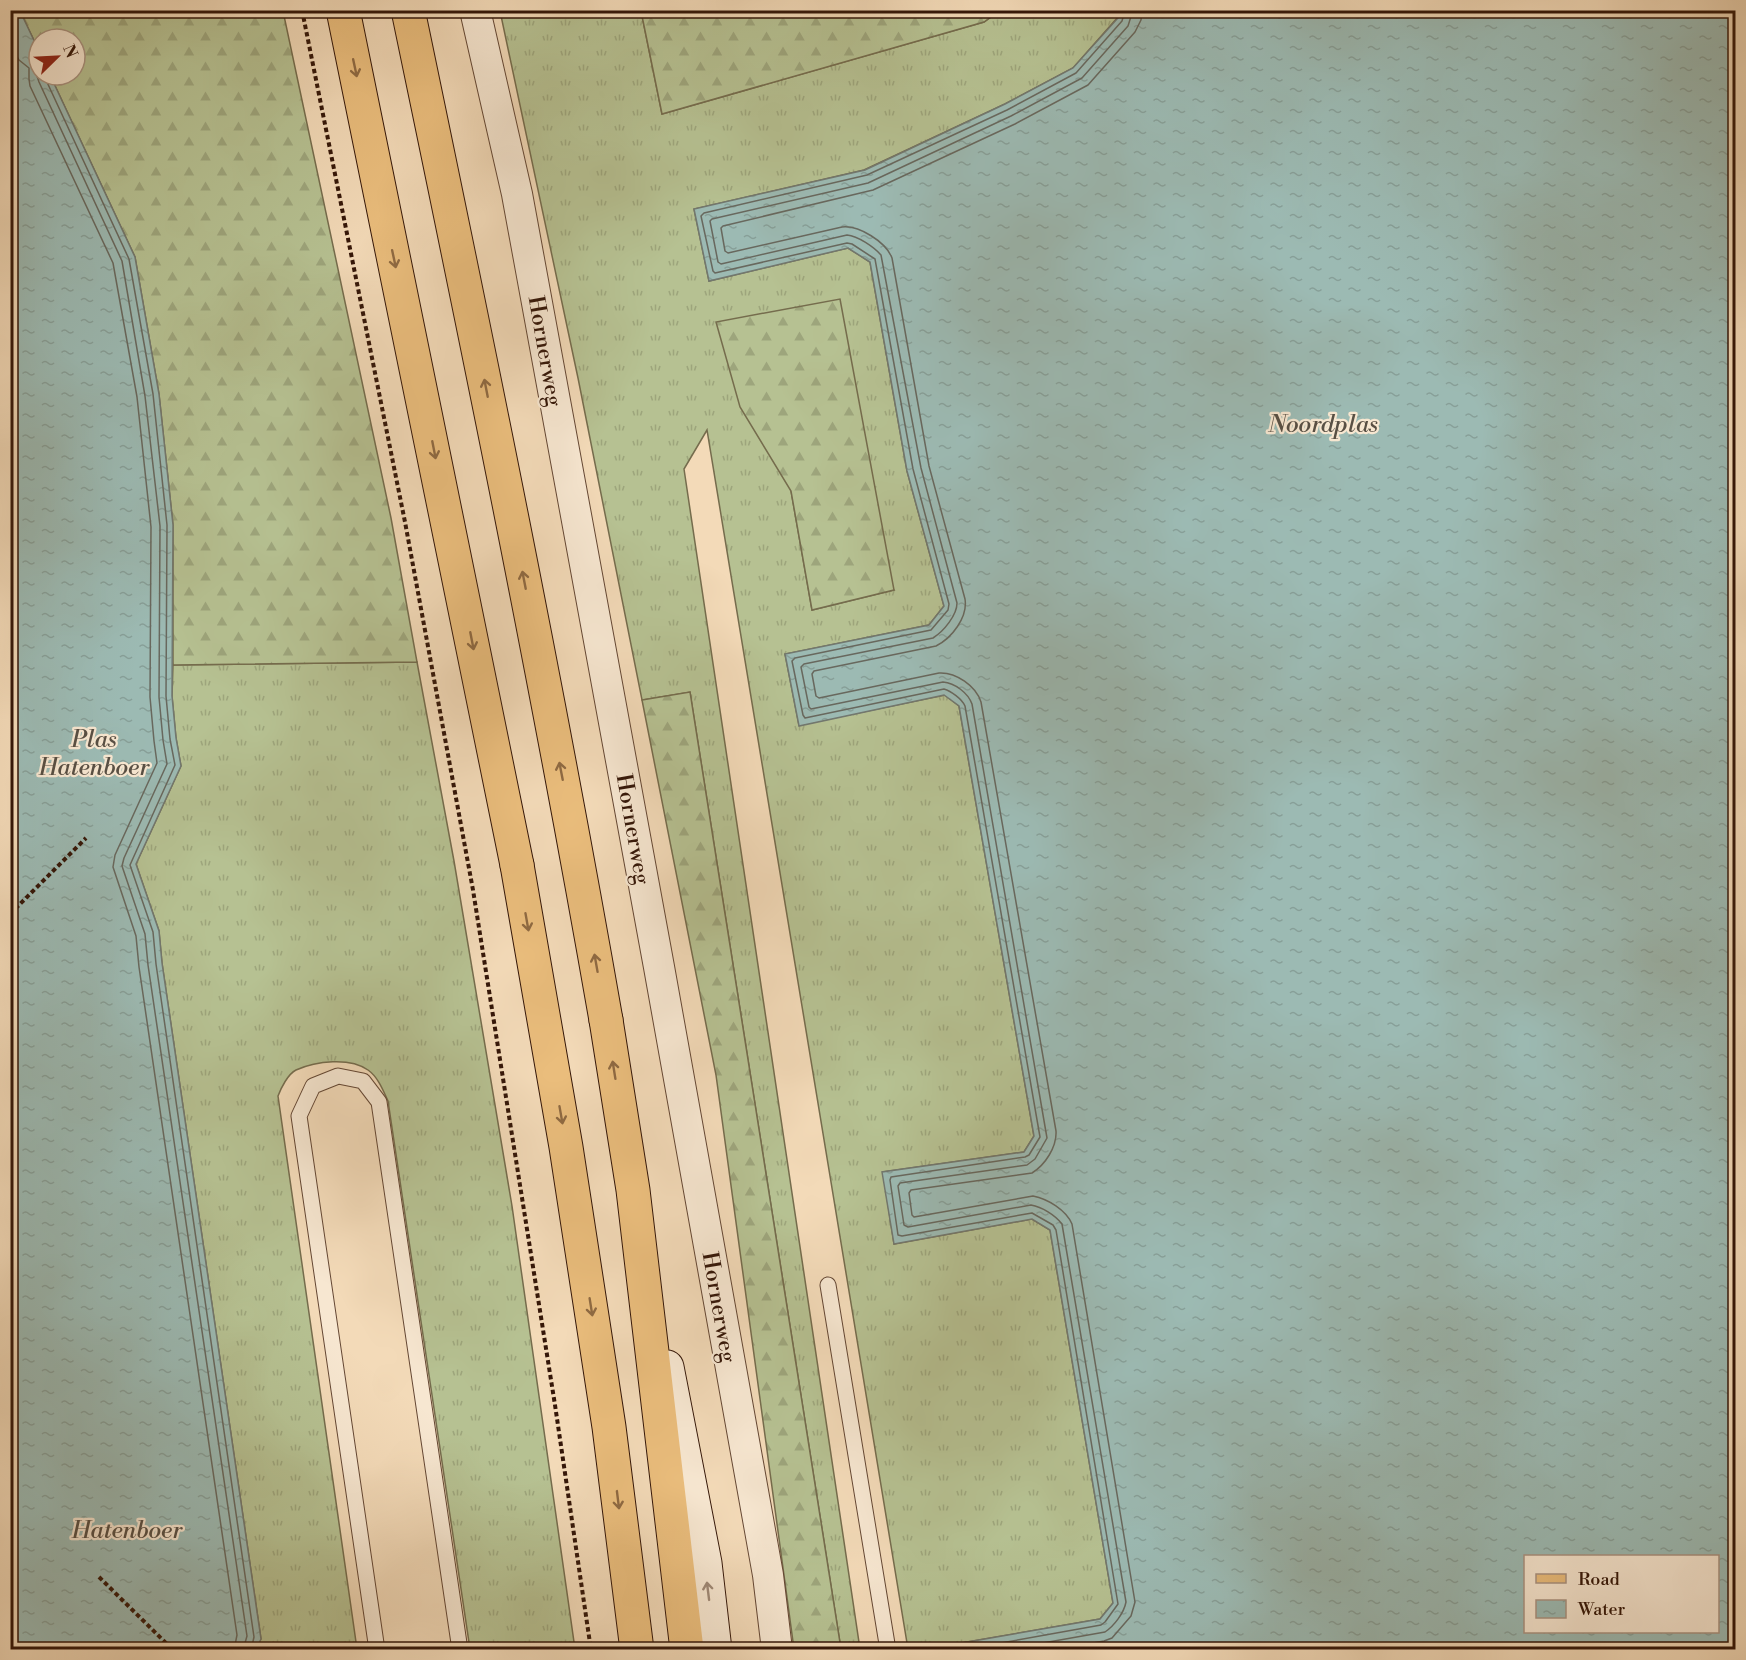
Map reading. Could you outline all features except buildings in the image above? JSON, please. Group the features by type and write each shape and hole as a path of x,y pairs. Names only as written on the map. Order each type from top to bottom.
{"main road":[{"path":"343,10 517,865 566,1147 609,1427 637,1650"},
{"path":"408,10 576,846 633,1190 705,1563 715,1650"},
{"path":"633,1190 687,1650"}],"street":[{"name":"Hornerweg","path":"476,10 517,194 768,1575 777,1650"}],"lane":[{"path":"376,1650 299,1116 313,1086 338,1076 363,1081 379,1102 460,1650"},
{"path":"828,1285 888,1650"}],"path":[{"path":"302,10 405,522 472,890 555,1405 591,1650"},
{"path":"10,914 86,838"},
{"path":"99,1577 173,1650"}],"green space":[{"path":"641,10 999,11 984,22 662,114"},
{"path":"20,11 283,11 391,518 417,662 173,665 173,525 159,394 135,257 56,87 87,87 87,27 28,27"},
{"path":"500,11 641,11 662,114 984,22 999,11 1120,11 1118,17 1073,68 1005,104 864,170 694,209 709,281 848,248 870,262 907,471 944,606 929,625 785,654 799,725 945,695 959,706 1034,1136 1024,1152 883,1172 894,1244 1032,1219 1050,1230 1113,1603 1100,1619 956,1644 956,1649 908,1649 707,430 684,469 860,1649 841,1649 690,692 642,700 578,378","holes":["791,491 894,590 812,610"]},
{"path":"840,299 894,590 812,610 791,491 740,407 716,322"},
{"path":"417,662 454,861 512,1206 575,1649 470,1649 388,1101 377,1080 368,1070 352,1063 333,1062 313,1064 296,1070 283,1085 278,1096 357,1649 256,1649 261,1639 159,931 136,864 181,766 172,696 173,665"},
{"path":"690,692 841,1649 794,1649 716,1075 642,700"}],"water":[{"path":"10,11 20,11 28,27 27,87 56,87 135,257 159,394 173,525 172,696 181,766 136,864 159,931 261,1639 256,1649 11,1649"},
{"name":"Noordplas","path":"1120,11 1735,11 1735,1649 956,1649 956,1644 1100,1619 1113,1603 1050,1230 1032,1219 894,1244 882,1172 1024,1152 1034,1136 959,706 944,695 799,726 785,654 929,625 944,606 907,471 870,262 848,248 709,281 694,209 865,170 1005,104 1073,68 1118,18"}],"water label":[{"name":"Plas Hatenboer","path":"94,753"},
{"name":"Hatenboer","path":"127,1530"}]}
